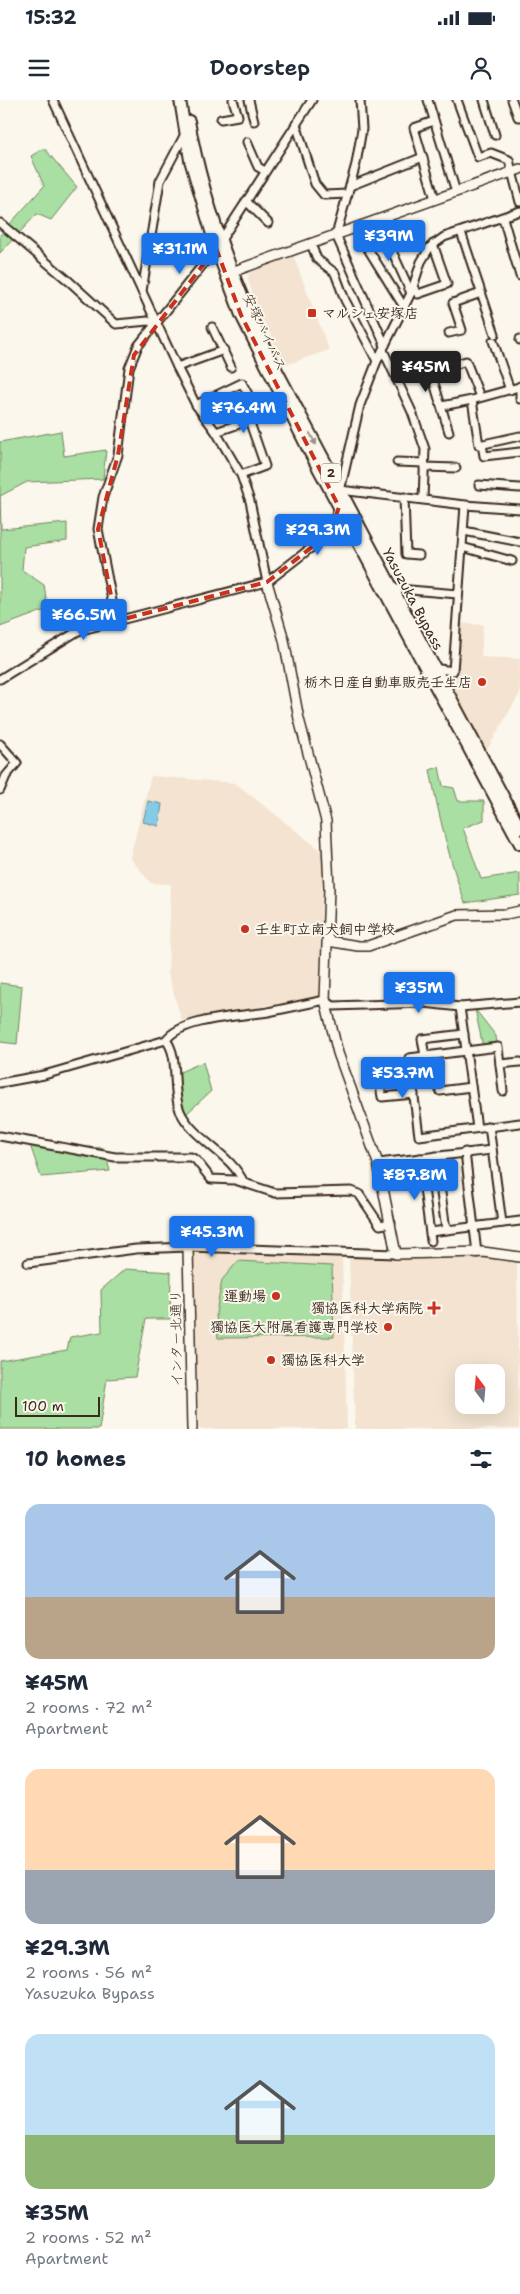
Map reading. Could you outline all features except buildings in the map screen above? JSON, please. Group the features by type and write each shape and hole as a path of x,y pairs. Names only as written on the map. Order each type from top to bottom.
{"main road":[{"name":"安塚バイパス","path":"180,100 185,134 216,248 229,273 259,352 339,507"},
{"name":"Yasuzuka Bypass","path":"186,100 198,159 222,238 229,273 265,348 433,668 520,828"},
{"name":"Yasuzuka Bypass","path":"339,507 520,844"}],"street":[{"path":"53,100 117,235 155,323 196,405 216,432 241,475 250,501 267,582 284,640 299,719 326,821 329,853 325,1000 341,1064 366,1126 378,1163 396,1254"},
{"path":"221,119 238,116 233,100"},
{"path":"249,100 254,121"},
{"path":"116,621 98,529 103,497 118,455 129,368 138,346 216,248 312,100"},
{"path":"360,100 362,129 350,186 336,235 412,412 425,449 423,498"},
{"path":"428,100 456,192"},
{"path":"457,100 478,157 492,153 509,160 517,170 520,202"},
{"path":"484,100 495,135"},
{"path":"512,100 518,117 520,117"},
{"path":"434,122 414,128 435,199"},
{"path":"296,124 315,184 324,195 348,194"},
{"path":"142,291 160,181 185,134"},
{"path":"247,142 258,166 265,171"},
{"path":"350,186 423,157"},
{"path":"229,273 517,170"},
{"path":"246,201 268,223"},
{"path":"0,679 74,632 267,582 312,547 332,524 339,507 340,490 360,405 377,362 412,290 421,262 433,244 444,237 520,211"},
{"path":"503,218 520,276"},
{"path":"378,220 412,290 418,294 447,284 433,244"},
{"path":"0,223 116,324 148,321 155,323"},
{"path":"355,228 404,307"},
{"path":"461,232 510,390"},
{"path":"311,244 316,259 335,273 345,300 377,362"},
{"path":"448,334 462,330 454,303 481,293"},
{"path":"212,327 231,367"},
{"path":"177,367 224,350"},
{"path":"449,432 431,373 466,360 480,397"},
{"path":"196,405 242,382 251,400"},
{"path":"442,406 472,400 520,386 520,399"},
{"path":"472,400 479,445 520,436"},
{"path":"216,432 265,415"},
{"path":"241,475 265,466 249,420"},
{"path":"482,444 484,456 520,452"},
{"path":"398,462 456,468"},
{"path":"479,485 520,488"},
{"path":"340,490 387,497 423,498 465,505 520,508"},
{"path":"404,497 406,554 419,555"},
{"path":"433,668 453,671 465,505"},
{"path":"464,532 520,542"},
{"path":"462,547 512,561"},
{"path":"398,589 458,594"},
{"path":"0,744 17,762 6,776 0,790"},
{"path":"328,941 368,946 457,915 506,914 520,911"},
{"path":"0,1083 44,1075 166,1040 170,1034 205,1020 269,1012 325,1000 333,1006 424,1003 460,1007 520,1002"},
{"path":"460,1007 477,1128"},
{"path":"424,1056 422,1039 464,1034"},
{"path":"166,1040 172,1047 176,1096 180,1111 187,1122 237,1170 244,1183"},
{"path":"503,1091 498,1048 409,1058 419,1136 520,1123"},
{"path":"500,1064 520,1062"},
{"path":"377,1068 382,1098 414,1094"},
{"path":"440,1091 472,1087"},
{"path":"489,1126 502,1223"},
{"path":"0,1136 115,1157 191,1157 196,1160 211,1179 235,1180 275,1193 355,1192 359,1194 380,1225 391,1223"},
{"path":"378,1163 492,1150"},
{"path":"465,1152 477,1252"},
{"path":"436,1156 446,1230"},
{"path":"420,1158 431,1241"},
{"path":"430,1232 520,1221"},
{"path":"28,1263 136,1249 188,1247 396,1254 477,1252 520,1257"},
{"name":"インター北通り","path":"188,1247 192,1429"}],"highlighted area":[{"path":"216,248 241,315 339,507 333,524 312,547 267,582 116,621 98,529 118,455 134,355"}],"shaded area":[{"path":"293,255 329,350 285,365 256,305 248,279 249,270"},
{"name":"栃木日産自動車販売壬生店","path":"459,623 483,625 481,657 520,659 520,693 485,753 439,671 453,671"},
{"name":"壬生町立南犬飼中学校","path":"151,776 235,783 323,852 319,996 182,1021 168,974 171,884 151,883 130,858"},
{"name":"獨協医科大学","path":"201,1251 342,1255 347,1429 199,1429 194,1255"},
{"name":"獨協医科大学病院","path":"349,1257 476,1257 517,1259 519,1429 355,1429"}],"green space":[{"path":"44,148 77,187 51,220 37,214 0,253 0,235 44,186 31,156"},
{"path":"61,431 64,456 106,450 103,479 27,482 0,496 0,442"},
{"path":"0,496 1,529 67,523 67,541 24,547 22,570 44,585 48,609 0,627"},
{"path":"439,767 443,786 454,788 458,801 484,801 484,820 463,828 481,879 520,873 520,895 465,903 445,837 430,770"},
{"path":"0,983 22,986 17,1044 0,1042"},
{"path":"475,1009 496,1036 497,1044 483,1047"},
{"path":"203,1062 211,1091 182,1118 173,1075"},
{"path":"30,1145 104,1148 110,1171 41,1177"},
{"name":"運動場","path":"238,1261 332,1266 334,1337 218,1338 216,1313 222,1280"},
{"path":"125,1269 171,1272 170,1319 146,1319 135,1377 107,1379 99,1429 0,1429 0,1361 67,1350 70,1337 102,1332 101,1290"}],"water":[{"path":"148,801 162,804 159,826 143,822"}],"place":[{"name":"マルシェ安塚店","path":"312,313"},
{"name":"栃木日産自動車販売壬生店","path":"482,682"},
{"name":"壬生町立南犬飼中学校","path":"245,929"},
{"name":"運動場","path":"276,1296"},
{"name":"獨協医科大学病院","path":"434,1308"},
{"name":"獨協医大附属看護専門学校","path":"388,1327"},
{"name":"獨協医科大学","path":"271,1360"}]}
